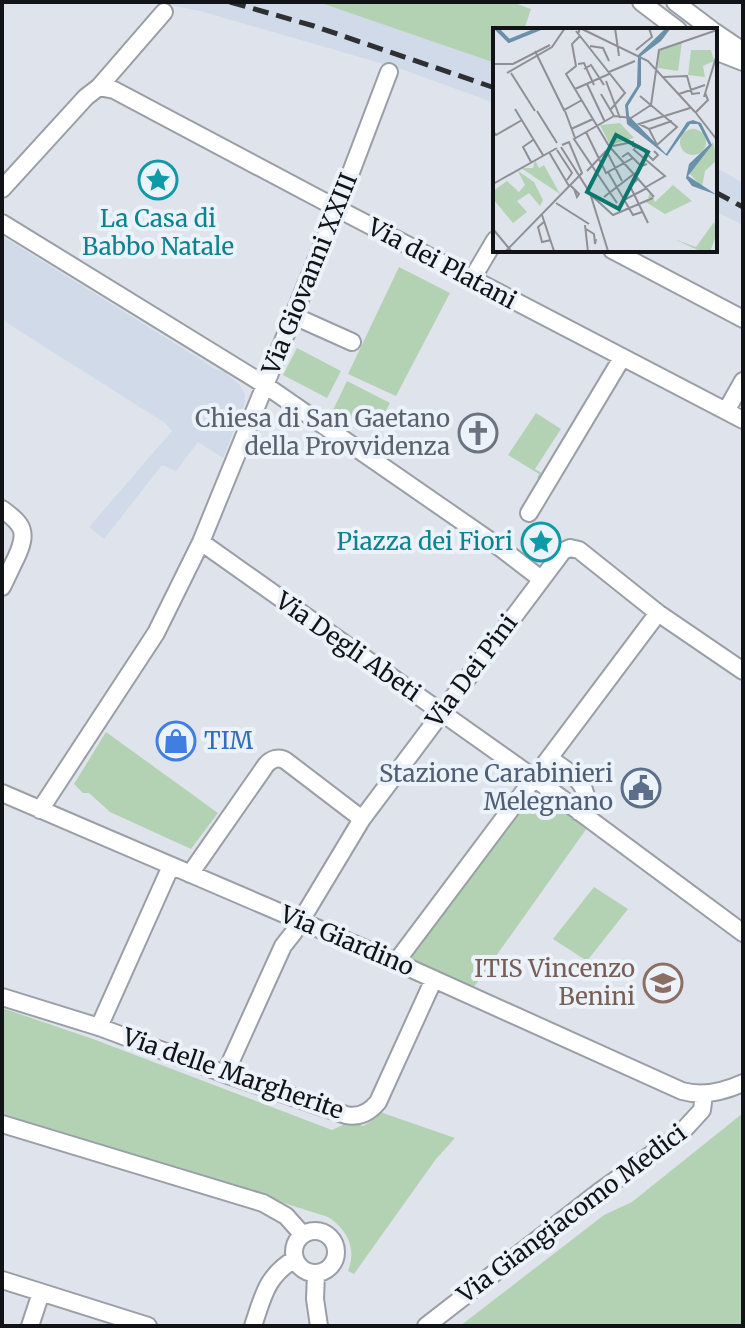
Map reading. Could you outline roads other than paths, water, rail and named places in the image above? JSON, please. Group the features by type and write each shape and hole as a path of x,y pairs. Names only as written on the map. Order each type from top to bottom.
{"street":[{"path":"641,2 675,28"},
{"path":"675,2 709,28"},
{"path":"2,189 86,97 99,87 164,12"},
{"path":"717,34 743,51"},
{"path":"717,52 743,62"},
{"name":"Via Giovanni XXIII","path":"40,810 156,633 201,542 337,209 389,72"},
{"name":"Via dei Platani","path":"99,87 114,90 743,420"},
{"path":"2,223 265,385 541,579"},
{"path":"472,279 493,243"},
{"path":"616,252 743,319"},
{"path":"294,316 352,342"},
{"path":"529,513 622,358"},
{"path":"726,411 743,381"},
{"path":"2,509 17,521 24,541 2,587"},
{"name":"Via Degli Abeti","path":"201,542 534,778 743,933"},
{"name":"Via Dei Pini","path":"225,1074 283,946 362,819 560,553 570,548 579,550 658,613"},
{"path":"396,962 658,613 743,671"},
{"path":"190,874 266,765 277,758 286,761 362,819"},
{"path":"549,758 585,789 586,802 579,812"},
{"name":"Via Giardino","path":"2,793 697,1094"},
{"path":"99,1027 171,866"},
{"name":"Via delle Margherite","path":"2,997 99,1027 225,1074 355,1116 376,1106 381,1098 434,979"},
{"path":"697,1094 722,1091 743,1083"},
{"name":"Via Giangiacomo Medici","path":"426,1326 599,1192 680,1134 702,1110 697,1094"},
{"path":"2,1124 263,1203 286,1216 303,1235"},
{"path":"316,1231 323,1233 336,1249 333,1263 323,1272 303,1270 295,1259 295,1246 303,1235 316,1231"},
{"path":"253,1326 268,1284 281,1268 295,1259"},
{"path":"316,1273 315,1299 319,1326"},
{"path":"2,1280 148,1326"},
{"path":"30,1326 41,1293"}],"railway":[{"path":"230,2 314,26 493,87"},
{"path":"717,193 743,207"}],"place":[{"name":"La Casa di Babbo Natale","path":"158,180"},
{"name":"Chiesa di San Gaetano della Provvidenza","path":"478,433"},
{"name":"Piazza dei Fiori","path":"541,542"},
{"name":"TIM","path":"176,741"},
{"name":"Stazione Carabinieri Melegnano","path":"641,788"},
{"name":"ITIS Vincenzo Benini","path":"663,983"}]}
